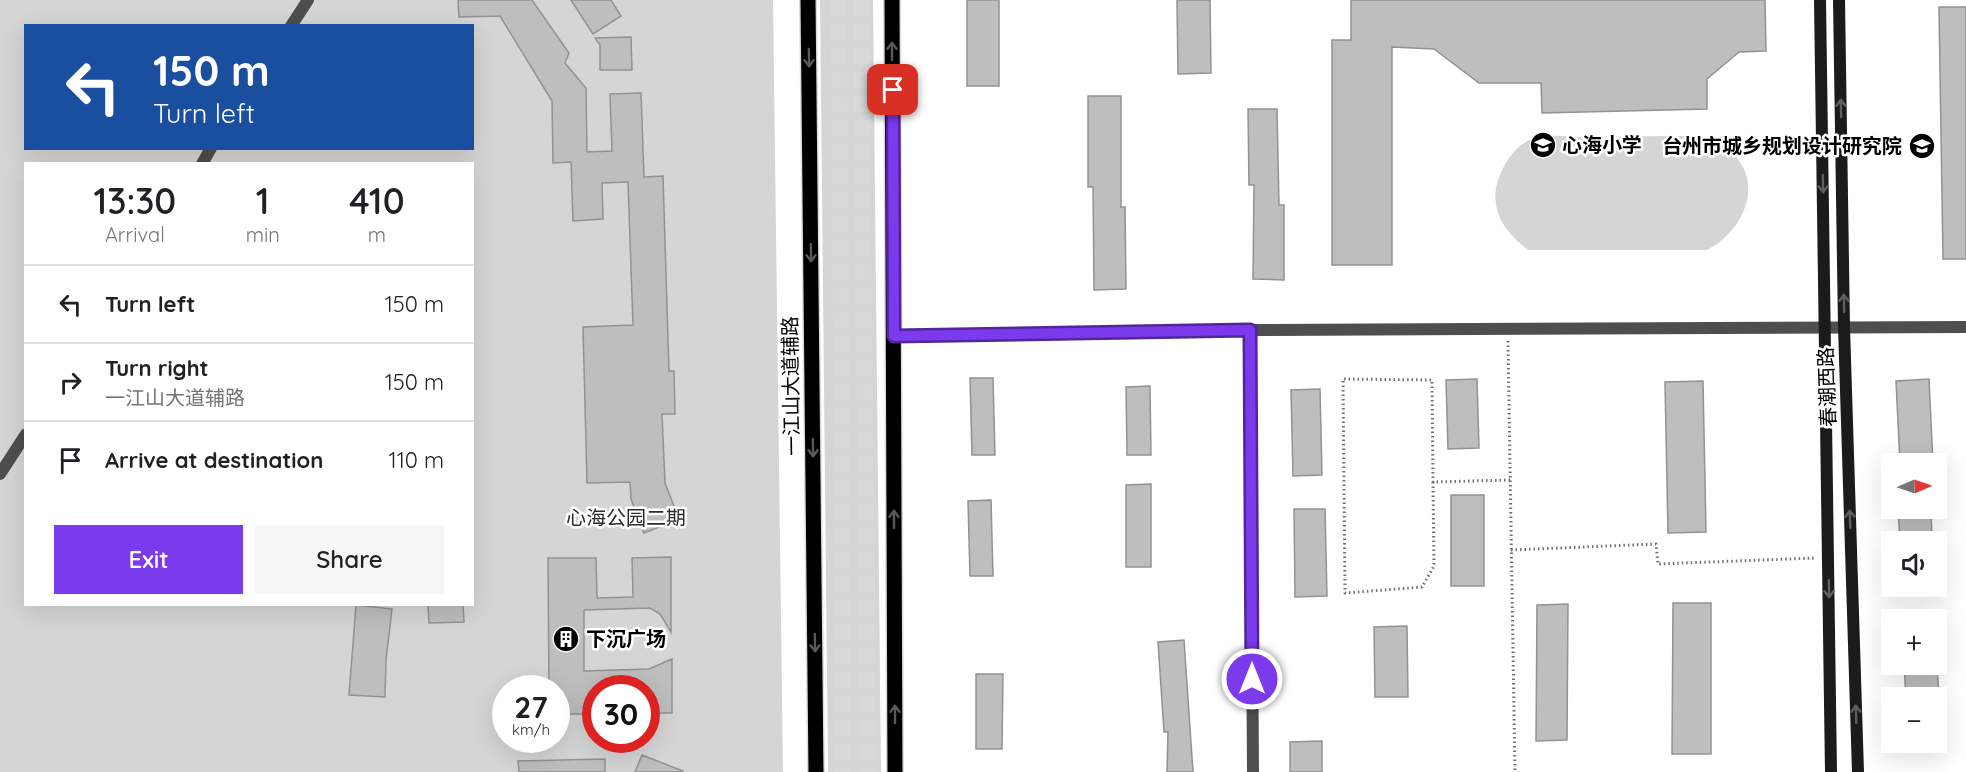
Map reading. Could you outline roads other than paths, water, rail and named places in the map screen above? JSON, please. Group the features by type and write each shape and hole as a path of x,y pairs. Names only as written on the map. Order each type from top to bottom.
{"main road":[{"name":"一江山大道辅路","path":"808,0 816,772"},
{"path":"892,0 895,772"},
{"name":"春潮西路","path":"1820,0 1831,772"},
{"name":"春潮西路","path":"1839,0 1844,327 1858,772"}],"street":[{"path":"292,24 308,0"},
{"path":"894,336 1250,330 1966,327"},
{"path":"1250,330 1253,772"},
{"path":"0,474 24,437"}],"tunnel":[{"path":"839,0 843,772"},
{"path":"861,0 868,772"}],"place":[{"name":"心海小学","path":"1543,145"},
{"name":"台州市城乡规划设计研究院","path":"1922,146"},
{"name":"下沉广场","path":"566,639"}],"park label":[{"name":"心海公园二期","path":"626,518"}]}
